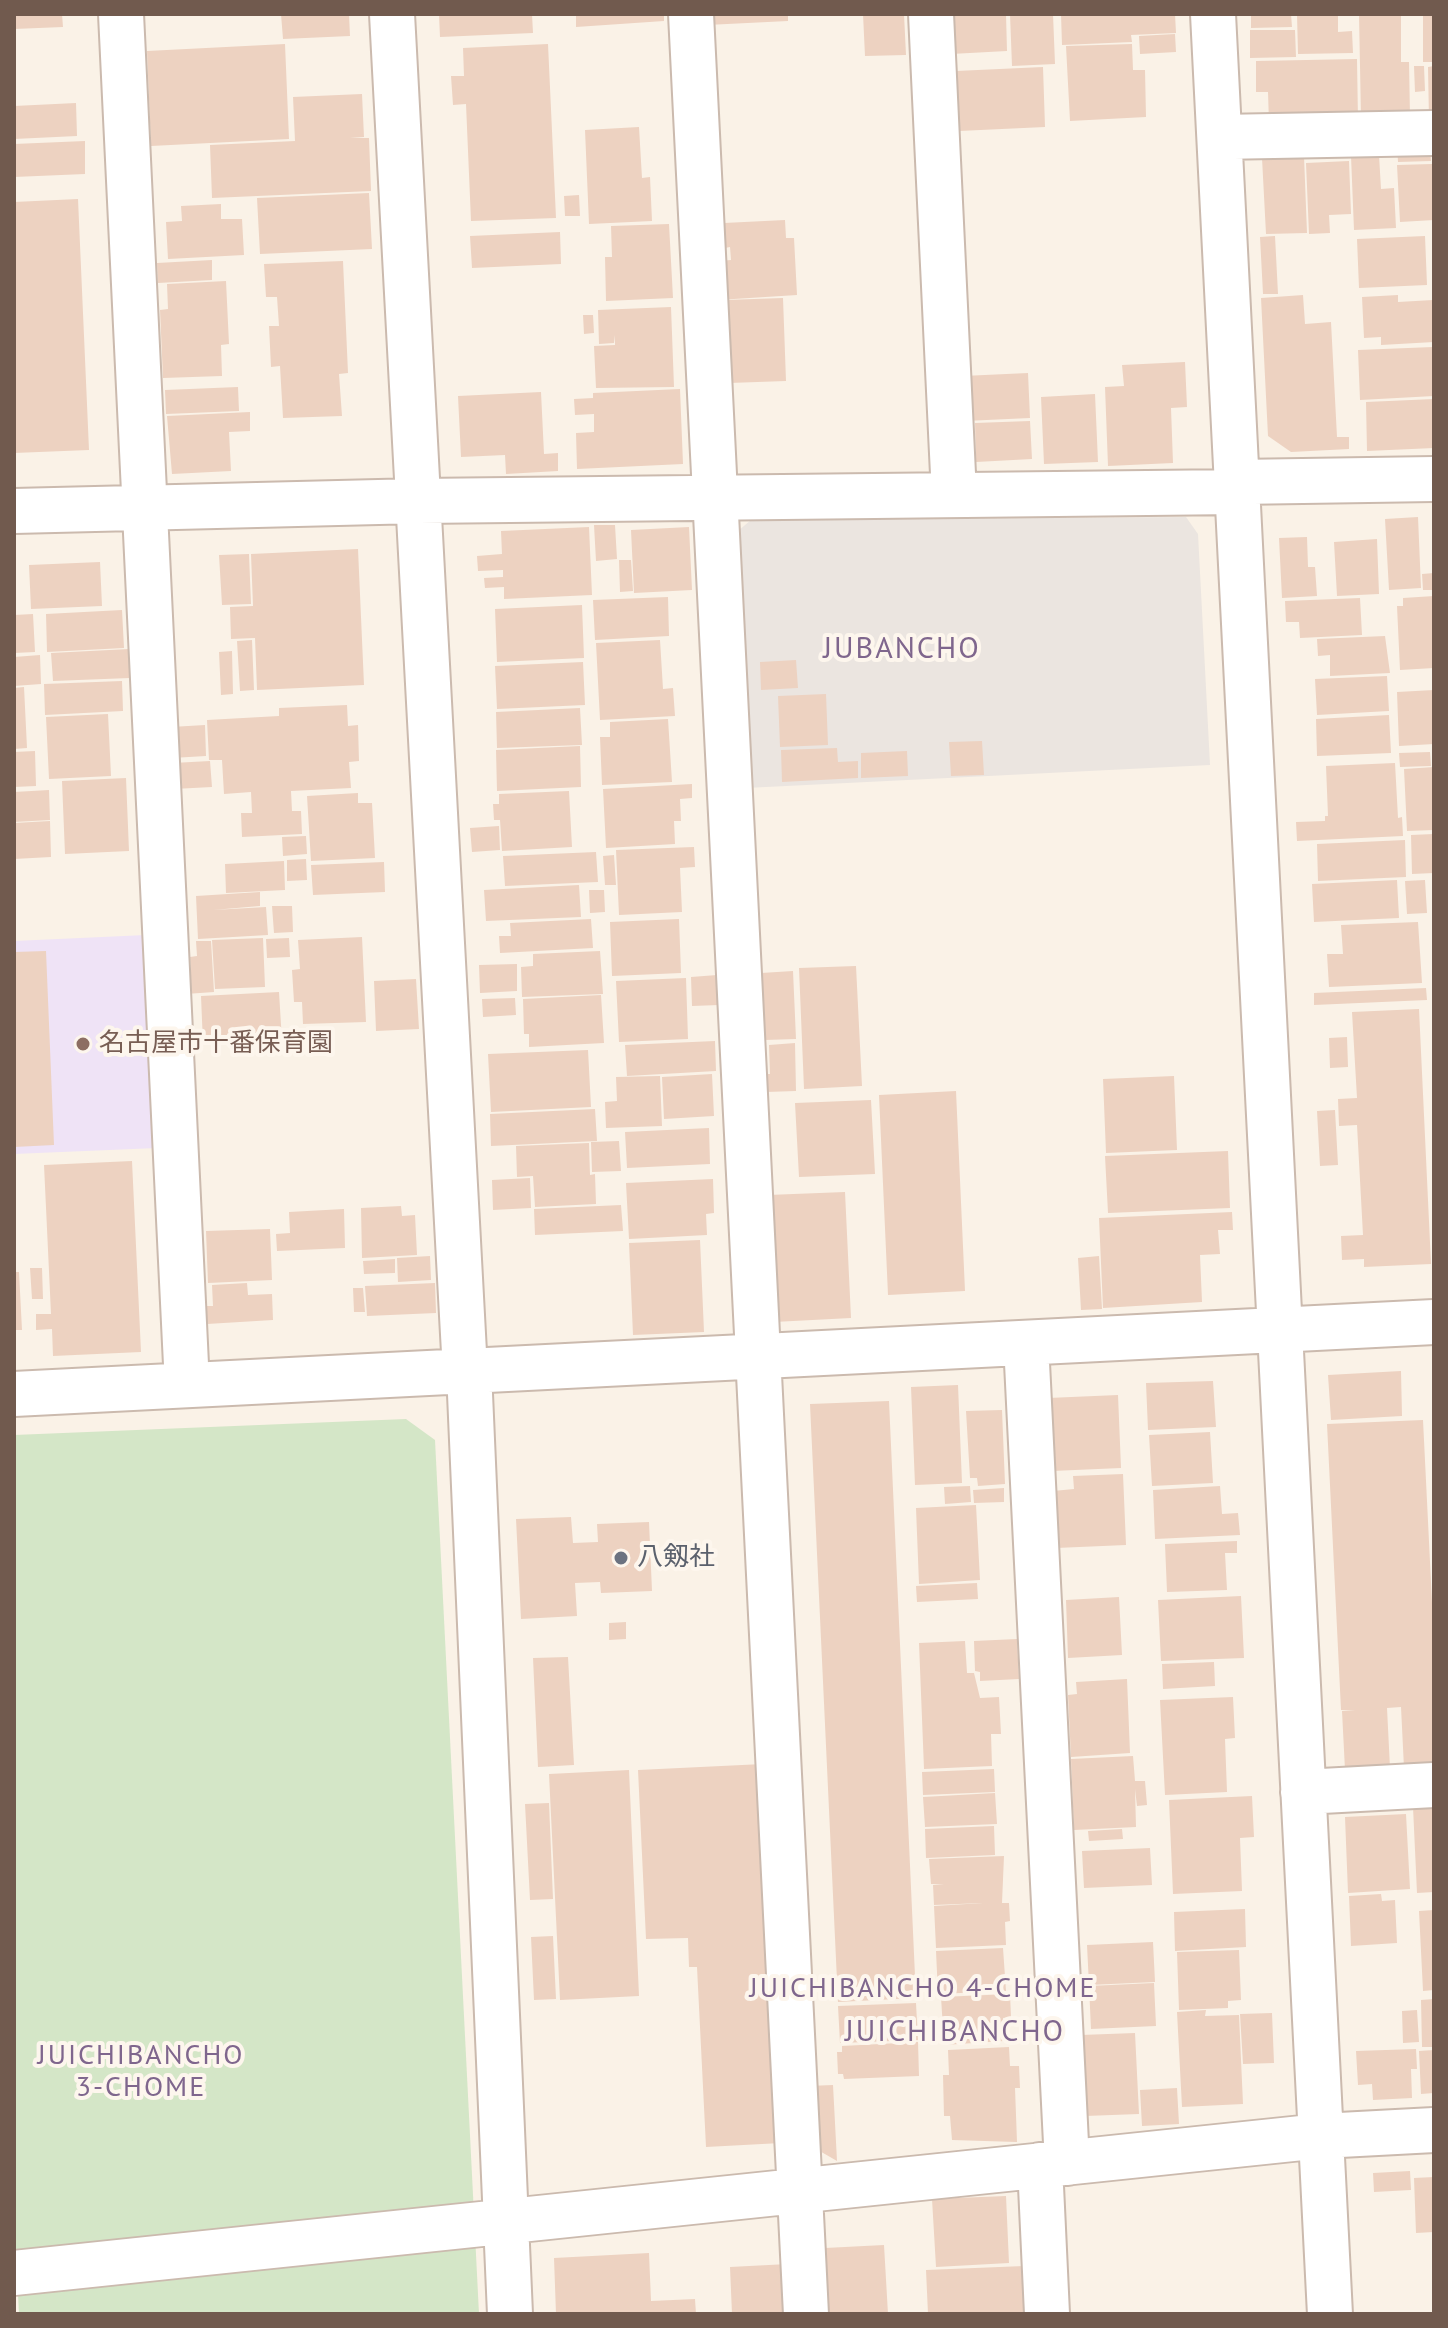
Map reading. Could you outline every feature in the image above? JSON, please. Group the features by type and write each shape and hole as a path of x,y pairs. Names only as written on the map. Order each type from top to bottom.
{"street":[{"path":"121,14 187,1385"},
{"path":"392,14 467,1371 510,2314"},
{"path":"691,14 806,2314"},
{"path":"931,14 954,495"},
{"path":"1213,14 1330,2314"},
{"path":"1220,137 1434,133"},
{"path":"14,511 419,501 954,495 1434,479"},
{"path":"14,1394 1434,1322"},
{"path":"1026,1343 1054,2164 1047,2314"},
{"path":"1303,1792 1434,1785"},
{"path":"14,2273 1321,2136 1434,2130"}],"shaded area":[{"path":"1186,517 1198,534 1210,765 746,788 732,536 751,520"},
{"name":"名古屋市十番保育園","path":"146,935 157,1148 14,1154 14,941"}],"green space":[{"path":"406,1419 435,1440 479,2314 19,2314 14,2213 14,1435"}],"building":[{"path":"14,14 62,14 63,27 14,29"},
{"path":"281,14 349,14 350,36 283,39"},
{"path":"439,14 532,14 533,33 440,37"},
{"path":"576,14 664,14 664,21 576,27"},
{"path":"707,14 788,14 788,21 707,25"},
{"path":"863,14 904,14 906,55 865,56"},
{"path":"949,14 1006,14 1007,51 951,54"},
{"path":"1010,14 1053,14 1055,64 1012,66"},
{"path":"1061,14 1175,14 1176,33 1131,35 1132,42 1062,45"},
{"path":"1251,14 1291,14 1292,27 1251,28"},
{"path":"1297,14 1338,14 1338,32 1352,31 1353,53 1298,54"},
{"path":"1359,14 1401,14 1401,62 1409,62 1410,117 1361,118"},
{"path":"1423,14 1434,14 1434,62 1423,62"},
{"path":"1250,30 1295,30 1296,57 1250,58"},
{"path":"1175,34 1176,52 1140,54 1139,36"},
{"path":"285,44 289,139 151,146 147,51"},
{"path":"548,44 556,218 471,221 466,104 453,105 451,76 464,76 463,48"},
{"path":"1132,44 1133,70 1145,70 1146,117 1070,121 1066,46"},
{"path":"1357,59 1358,121 1269,123 1268,92 1256,92 1256,61"},
{"path":"1414,66 1424,66 1425,91 1415,92"},
{"path":"1434,66 1434,120 1429,120 1428,67"},
{"path":"1043,67 1045,127 959,131 956,71"},
{"path":"362,94 364,137 350,138 369,138 371,191 212,198 210,145 295,141 293,97"},
{"path":"76,103 77,136 14,139 14,106"},
{"path":"639,127 642,178 650,177 652,221 589,224 585,130"},
{"path":"85,141 85,174 14,177 14,144"},
{"path":"1430,143 1431,161 1398,162 1397,144"},
{"path":"1379,155 1381,189 1394,188 1396,228 1354,230 1351,156"},
{"path":"1304,156 1307,233 1266,234 1262,158"},
{"path":"1349,161 1351,214 1329,215 1330,233 1309,234 1306,163"},
{"path":"1432,164 1434,220 1400,222 1397,165"},
{"path":"369,193 372,249 260,254 257,198"},
{"path":"579,195 580,216 565,216 564,196"},
{"path":"78,199 89,450 14,453 14,202"},
{"path":"221,204 221,219 242,219 244,255 168,259 166,222 182,221 181,206"},
{"path":"785,220 786,238 794,238 797,295 718,300 717,261 731,260 730,247 725,248 724,223"},
{"path":"669,224 673,298 606,301 605,257 612,257 611,226"},
{"path":"560,232 561,264 472,268 470,236"},
{"path":"1275,236 1278,294 1263,294 1260,237"},
{"path":"1425,236 1427,285 1359,288 1357,239"},
{"path":"212,260 212,280 158,283 157,263"},
{"path":"343,261 348,373 339,374 342,416 283,418 280,366 271,367 269,326 279,326 277,297 266,297 264,264"},
{"path":"226,281 229,344 221,345 222,376 163,378 160,310 168,309 167,284"},
{"path":"1303,295 1305,324 1331,322 1337,437 1349,437 1349,449 1291,452 1268,436 1261,298"},
{"path":"1398,295 1398,302 1433,300 1434,342 1381,345 1381,337 1364,338 1362,297"},
{"path":"783,298 786,381 729,383 725,300"},
{"path":"671,307 674,387 596,388 594,346 615,345 615,335 614,343 599,344 598,310"},
{"path":"583,315 593,315 594,333 584,334"},
{"path":"1433,347 1434,396 1360,400 1358,350"},
{"path":"1185,362 1187,407 1171,408 1173,463 1108,466 1105,387 1124,386 1122,365"},
{"path":"1028,373 1030,418 965,421 963,376"},
{"path":"238,387 239,411 166,414 165,390"},
{"path":"680,389 683,464 577,469 576,433 594,432 594,414 575,415 574,399 593,398 593,393"},
{"path":"541,392 544,454 558,453 558,471 506,474 505,455 461,457 458,396"},
{"path":"1095,394 1098,462 1044,464 1041,397"},
{"path":"1434,399 1434,448 1367,451 1366,402"},
{"path":"250,412 250,431 229,432 231,471 172,474 167,416"},
{"path":"1030,421 1032,459 976,462 975,423"},
{"path":"1418,517 1421,588 1389,590 1385,519"},
{"path":"594,525 615,525 617,559 596,561"},
{"path":"589,527 592,595 504,599 504,587 485,588 484,578 503,577 503,570 478,571 477,556 502,554 501,531"},
{"path":"689,527 692,590 634,593 631,530"},
{"path":"1307,537 1308,567 1315,567 1317,596 1282,598 1279,538"},
{"path":"1377,539 1379,594 1337,596 1334,542"},
{"path":"358,549 364,685 257,690 255,638 231,639 230,607 253,606 251,554"},
{"path":"249,554 251,604 222,605 219,555"},
{"path":"619,560 631,560 633,591 620,592"},
{"path":"100,562 102,606 31,609 29,565"},
{"path":"1434,573 1434,590 1423,590 1422,574"},
{"path":"1434,596 1434,668 1400,670 1397,606 1403,606 1403,598"},
{"path":"668,597 669,636 595,640 593,600"},
{"path":"1360,598 1362,635 1300,638 1299,622 1286,622 1285,601"},
{"path":"582,605 584,658 497,662 495,609"},
{"path":"122,610 124,648 47,652 46,614"},
{"path":"33,614 35,652 14,653 14,615"},
{"path":"1385,636 1390,673 1330,676 1330,655 1318,656 1317,639"},
{"path":"252,640 254,690 240,691 237,641"},
{"path":"660,640 663,689 673,688 675,716 600,720 596,643"},
{"path":"129,649 130,678 53,681 51,653"},
{"path":"232,651 233,694 221,695 219,652"},
{"path":"40,655 41,684 14,686 14,657"},
{"path":"796,660 798,688 761,690 760,662"},
{"path":"583,662 585,705 497,709 495,666"},
{"path":"1387,676 1389,711 1317,715 1315,679"},
{"path":"122,681 123,711 45,715 44,684"},
{"path":"24,687 27,748 14,749 14,688"},
{"path":"1434,690 1434,744 1399,746 1397,692"},
{"path":"826,694 828,745 780,747 778,696"},
{"path":"347,705 348,726 358,725 359,761 349,762 351,788 291,791 292,811 301,811 302,834 242,837 241,813 252,813 251,792 224,794 222,760 209,760 207,720 279,716 279,708"},
{"path":"580,708 582,745 497,748 496,712"},
{"path":"108,714 111,776 49,779 46,717"},
{"path":"1389,715 1391,753 1317,756 1316,719"},
{"path":"668,719 672,782 602,785 600,737 610,737 610,722"},
{"path":"205,725 206,756 172,758 171,727"},
{"path":"982,741 984,775 951,776 949,742"},
{"path":"580,746 581,787 497,791 496,750"},
{"path":"837,748 838,762 858,761 858,778 782,782 781,750"},
{"path":"35,751 36,786 14,787 14,752"},
{"path":"907,751 908,776 861,778 861,753"},
{"path":"1430,752 1431,766 1400,767 1399,753"},
{"path":"210,761 212,787 174,789 173,763"},
{"path":"1395,763 1398,818 1402,817 1403,836 1297,841 1296,822 1325,821 1325,816 1328,816 1326,766"},
{"path":"1434,767 1434,830 1407,831 1404,769"},
{"path":"126,778 129,851 65,854 62,781"},
{"path":"692,784 692,798 680,799 681,821 674,821 675,844 606,848 603,789"},
{"path":"49,790 50,820 14,822 14,792"},
{"path":"569,791 572,847 502,851 500,820 494,820 493,804 499,804 499,794"},
{"path":"358,793 358,803 372,803 375,858 311,861 307,796"},
{"path":"50,821 51,857 14,859 14,823"},
{"path":"499,826 500,850 472,852 470,828"},
{"path":"1434,834 1434,873 1412,874 1411,835"},
{"path":"306,836 307,854 283,856 282,837"},
{"path":"1405,840 1406,877 1318,881 1317,844"},
{"path":"694,847 695,867 680,868 682,912 619,915 616,850"},
{"path":"596,852 598,882 505,886 503,856"},
{"path":"614,855 616,885 605,885 603,856"},
{"path":"306,859 307,880 287,881 287,860"},
{"path":"284,861 285,890 226,893 225,864"},
{"path":"384,862 385,892 313,895 311,865"},
{"path":"1397,880 1399,918 1314,922 1312,884"},
{"path":"1425,880 1427,913 1407,914 1405,881"},
{"path":"579,885 581,917 486,921 484,890"},
{"path":"589,890 604,890 605,912 590,913"},
{"path":"260,892 260,906 213,910 266,907 268,935 198,939 196,896"},
{"path":"272,906 292,906 293,932 274,933"},
{"path":"591,919 593,948 500,953 499,936 511,936 510,923"},
{"path":"679,919 681,973 612,976 610,922"},
{"path":"1418,922 1422,983 1329,987 1327,954 1343,954 1341,925"},
{"path":"362,937 366,1022 303,1024 302,1002 294,1002 292,970 300,969 298,940"},
{"path":"263,938 265,987 215,989 212,940"},
{"path":"289,938 290,957 267,958 266,939"},
{"path":"196,941 211,941 214,992 186,994 185,972 191,971 190,957 197,956"},
{"path":"46,951 54,1145 14,1147 14,952"},
{"path":"600,951 603,994 522,997 521,967 533,966 533,954"},
{"path":"517,964 517,991 480,993 479,965"},
{"path":"856,966 862,1086 804,1089 799,968"},
{"path":"793,971 796,1039 765,1040 761,973"},
{"path":"717,975 719,1005 692,1006 691,977"},
{"path":"686,978 688,1039 619,1042 616,981"},
{"path":"416,979 419,1029 376,1031 374,981"},
{"path":"1426,988 1427,1000 1314,1005 1314,993"},
{"path":"279,992 282,1041 203,1044 201,996"},
{"path":"601,995 604,1043 529,1047 529,1034 524,1034 523,999"},
{"path":"515,998 516,1015 483,1017 482,999"},
{"path":"1419,1009 1431,1264 1364,1267 1364,1259 1342,1260 1341,1236 1363,1235 1357,1125 1339,1126 1338,1099 1357,1098 1352,1012"},
{"path":"1347,1037 1348,1067 1330,1068 1329,1038"},
{"path":"715,1041 716,1071 627,1076 625,1045"},
{"path":"795,1043 796,1091 766,1092 765,1074 770,1074 769,1045"},
{"path":"588,1050 591,1107 491,1112 488,1054"},
{"path":"712,1074 714,1116 664,1119 662,1077"},
{"path":"660,1076 662,1126 606,1128 605,1102 617,1101 616,1077"},
{"path":"1174,1076 1177,1150 1106,1153 1103,1079"},
{"path":"956,1091 965,1291 888,1295 879,1095"},
{"path":"871,1100 875,1174 799,1177 795,1103"},
{"path":"595,1109 597,1141 491,1146 490,1114"},
{"path":"1335,1110 1338,1165 1320,1166 1317,1111"},
{"path":"709,1128 710,1164 627,1168 625,1132"},
{"path":"619,1141 621,1171 592,1172 591,1142"},
{"path":"589,1143 590,1175 595,1174 596,1204 535,1207 533,1176 517,1177 516,1146"},
{"path":"1228,1151 1230,1208 1108,1213 1105,1156"},
{"path":"132,1161 141,1352 53,1356 52,1329 36,1330 36,1314 51,1314 44,1165"},
{"path":"530,1178 531,1208 493,1210 492,1180"},
{"path":"713,1179 714,1213 706,1214 707,1235 629,1239 626,1183"},
{"path":"845,1192 851,1318 774,1322 768,1195"},
{"path":"621,1205 623,1231 535,1235 534,1209"},
{"path":"401,1206 402,1216 415,1215 417,1255 362,1258 361,1208"},
{"path":"344,1209 345,1248 277,1251 276,1234 290,1233 289,1212"},
{"path":"1232,1212 1233,1230 1218,1230 1220,1254 1200,1255 1202,1302 1103,1308 1099,1218"},
{"path":"270,1229 272,1280 208,1283 206,1231"},
{"path":"700,1240 704,1332 633,1335 629,1243"},
{"path":"430,1256 431,1280 398,1282 397,1258"},
{"path":"1099,1256 1102,1309 1081,1310 1078,1258"},
{"path":"395,1259 395,1273 364,1274 363,1261"},
{"path":"30,1268 42,1268 43,1299 32,1299"},
{"path":"14,1272 19,1272 22,1330 14,1330"},
{"path":"247,1283 248,1295 272,1294 273,1320 207,1324 207,1306 213,1306 212,1285"},
{"path":"435,1283 436,1313 367,1316 365,1286"},
{"path":"353,1288 363,1288 365,1312 354,1312"},
{"path":"1401,1371 1402,1416 1331,1420 1328,1375"},
{"path":"1213,1381 1216,1427 1148,1430 1146,1383"},
{"path":"958,1385 962,1483 915,1485 911,1387"},
{"path":"1118,1395 1121,1468 1052,1471 1048,1398"},
{"path":"889,1401 916,1998 838,2002 810,1404"},
{"path":"1002,1410 1005,1484 978,1486 977,1478 970,1478 966,1411"},
{"path":"1423,1420 1434,1643 1434,1767 1404,1768 1401,1707 1387,1708 1390,1768 1345,1770 1342,1711 1355,1710 1341,1710 1327,1424"},
{"path":"1210,1432 1213,1483 1152,1486 1149,1435"},
{"path":"1123,1474 1126,1545 1056,1548 1053,1491 1074,1489 1073,1476"},
{"path":"970,1486 971,1502 945,1504 944,1487"},
{"path":"1220,1486 1222,1514 1238,1513 1240,1535 1155,1539 1153,1490"},
{"path":"1004,1488 1004,1502 974,1503 973,1490"},
{"path":"976,1505 980,1580 919,1584 916,1508"},
{"path":"571,1517 573,1543 598,1542 597,1524 649,1522 652,1591 601,1593 600,1582 575,1583 577,1616 521,1619 516,1519"},
{"path":"1237,1541 1237,1553 1225,1553 1227,1590 1167,1592 1165,1544"},
{"path":"977,1583 978,1599 917,1602 916,1586"},
{"path":"1241,1596 1244,1658 1161,1661 1158,1600"},
{"path":"1119,1597 1122,1655 1068,1658 1066,1600"},
{"path":"626,1622 626,1639 609,1640 609,1623"},
{"path":"1017,1639 1019,1679 980,1681 980,1672 975,1671 974,1641"},
{"path":"965,1641 967,1673 974,1673 980,1698 999,1697 1001,1734 991,1734 992,1766 924,1769 919,1643"},
{"path":"568,1657 574,1765 538,1767 533,1658"},
{"path":"1214,1662 1215,1686 1163,1689 1162,1664"},
{"path":"1127,1679 1130,1753 1071,1757 1068,1695 1077,1694 1076,1682"},
{"path":"1233,1697 1235,1738 1225,1739 1227,1792 1165,1795 1160,1700"},
{"path":"1133,1756 1135,1781 1145,1781 1147,1805 1137,1806 1135,1789 1136,1827 1074,1830 1071,1759"},
{"path":"763,1764 781,2143 706,2147 697,1967 689,1967 688,1938 646,1939 638,1770"},
{"path":"994,1769 995,1792 923,1795 922,1772"},
{"path":"629,1770 639,1996 560,2000 549,1774"},
{"path":"995,1793 997,1824 925,1827 923,1797"},
{"path":"1252,1796 1254,1837 1240,1838 1242,1891 1173,1894 1169,1800"},
{"path":"549,1803 553,1899 530,1900 525,1804"},
{"path":"1413,1807 1434,1807 1434,1892 1417,1893"},
{"path":"1406,1814 1410,1889 1348,1893 1345,1817"},
{"path":"994,1826 995,1855 926,1858 925,1829"},
{"path":"1122,1829 1123,1839 1089,1841 1088,1831"},
{"path":"1150,1848 1152,1885 1084,1888 1082,1851"},
{"path":"1004,1856 1002,1903 1009,1903 1010,1921 1005,1922 1006,1945 936,1948 934,1906 983,1903 934,1905 933,1885 944,1884 931,1884 929,1859"},
{"path":"1381,1894 1382,1901 1395,1900 1397,1943 1351,1946 1349,1896"},
{"path":"1245,1909 1246,1947 1175,1951 1174,1912"},
{"path":"1434,1910 1434,1990 1423,1991 1419,1911"},
{"path":"553,1936 556,1999 534,2000 531,1937"},
{"path":"1153,1942 1155,1982 1089,1985 1087,1945"},
{"path":"1003,1948 1006,1991 938,1994 936,1951"},
{"path":"1239,1950 1241,2000 1228,2001 1228,2008 1179,2010 1177,1952"},
{"path":"1154,1983 1156,2026 1091,2029 1089,1986"},
{"path":"1010,1994 1011,2017 1003,2018 1004,2041 944,2045 941,1997"},
{"path":"1434,1999 1434,2047 1422,2047 1421,2000"},
{"path":"916,2003 918,2040 840,2043 838,2006"},
{"path":"1206,2010 1205,2016 1239,2015 1243,2104 1182,2107 1177,2012"},
{"path":"1417,2010 1419,2042 1403,2043 1402,2011"},
{"path":"1272,2013 1274,2063 1243,2064 1240,2014"},
{"path":"1135,2033 1139,2114 1085,2116 1081,2035"},
{"path":"918,2042 919,2076 844,2079 843,2074 838,2074 837,2052 842,2052 842,2046"},
{"path":"1009,2047 1010,2066 1019,2066 1020,2088 1015,2088 1017,2142 952,2140 950,2116 944,2116 943,2075 949,2075 948,2050"},
{"path":"1416,2049 1417,2069 1411,2069 1412,2098 1373,2100 1372,2084 1358,2085 1356,2051"},
{"path":"1434,2050 1434,2093 1421,2094 1419,2051"},
{"path":"833,2085 837,2161 811,2146 808,2086"},
{"path":"1177,2088 1179,2124 1142,2126 1140,2090"},
{"path":"1410,2171 1411,2190 1374,2192 1373,2173"},
{"path":"1434,2177 1434,2232 1416,2233 1414,2178"},
{"path":"1006,2196 1009,2263 936,2267 932,2199"},
{"path":"884,2245 888,2314 827,2314 825,2248"},
{"path":"649,2253 651,2301 695,2299 696,2314 556,2314 554,2258"},
{"path":"788,2264 791,2314 732,2314 730,2267"},
{"path":"1024,2266 1026,2314 928,2314 926,2270"}],"place":[{"name":"名古屋市十番保育園","path":"83,1044"},
{"name":"八剱社","path":"621,1558"}],"district":[{"name":"JUBANCHO","path":"902,649"},
{"name":"JUICHIBANCHO 4-CHOME","path":"923,1989"},
{"name":"JUICHIBANCHO","path":"955,2032"},
{"name":"JUICHIBANCHO 3-CHOME","path":"141,2072"}]}
